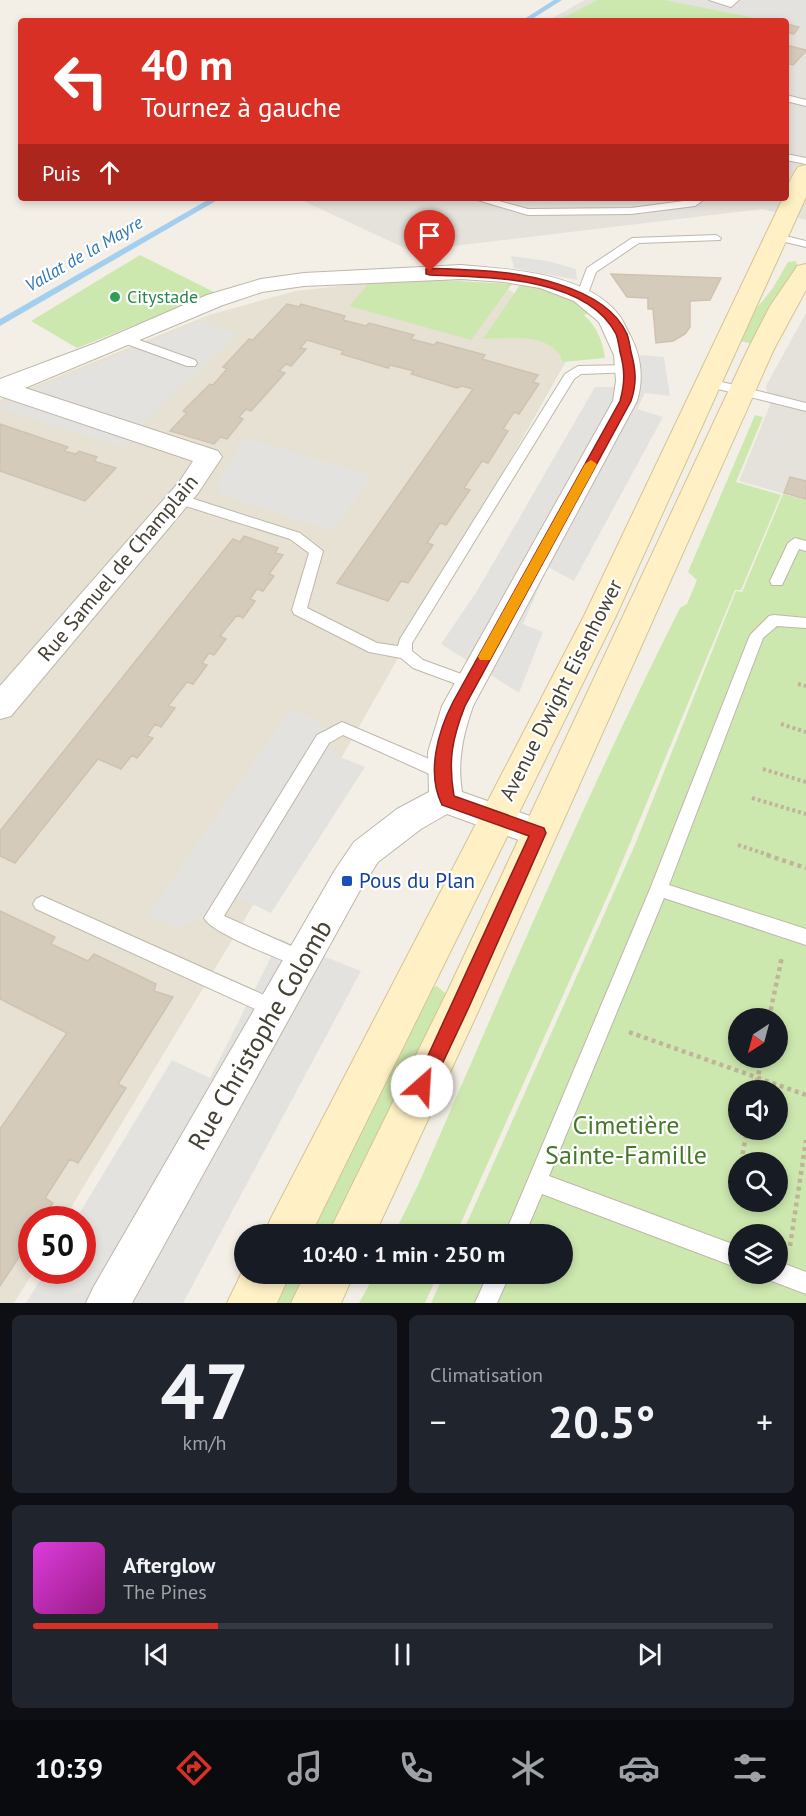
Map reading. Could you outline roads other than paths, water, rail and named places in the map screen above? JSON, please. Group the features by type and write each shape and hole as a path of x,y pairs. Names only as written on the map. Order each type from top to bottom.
{"main road":[{"name":"Avenue Dwight Eisenhower","path":"292,1224 600,616 806,172"},
{"name":"Avenue Dwight Eisenhower","path":"356,1224 463,1001 741,391 783,306 806,271"},
{"path":"251,1303 261,1284"},
{"path":"315,1303 326,1284"}],"street":[{"path":"1,388 76,361 233,295 261,286 289,282 409,272 472,272 533,279 582,297 600,308 621,334 630,369 630,386 626,401 470,683 446,737 445,786 496,818 538,833"},
{"name":"Rue Samuel de Champlain","path":"0,707 178,500 209,457 1,388"},
{"name":"Rue Christophe Colomb","path":"108,1303 366,852 408,819 430,806 445,786"}],"lane":[{"path":"713,0 731,4 735,0"},
{"path":"789,99 806,103"},
{"path":"789,158 806,161"},
{"path":"487,201 528,212 540,212 632,211 697,201"},
{"path":"777,237 806,244"},
{"path":"582,297 591,270 636,240 716,238"},
{"path":"125,339 191,363"},
{"path":"405,653 405,643 569,377 578,370 630,369"},
{"path":"710,383 806,407"},
{"path":"178,500 295,536 316,551 299,610 374,648 405,653 418,664 470,683"},
{"path":"777,581 795,543 806,546"},
{"path":"519,1224 659,889 757,635 774,620 806,623"},
{"path":"303,960 227,927 213,918 323,739 342,728 445,786"},
{"path":"659,889 806,936"},
{"path":"42,904 275,1009"},
{"path":"538,1182 728,1253"},
{"path":"788,1277 806,1283"},
{"path":"486,1303 495,1284"}],"waterway":[{"name":"Vallat de la Mayre","path":"529,18 559,0"},
{"name":"Vallat de la Mayre","path":"0,323 212,201"}],"place":[{"name":"Citystade","path":"115,297"},
{"name":"Pous du Plan","path":"347,881"}],"park label":[{"name":"Cimetière Sainte-Famille","path":"626,1140"}]}
